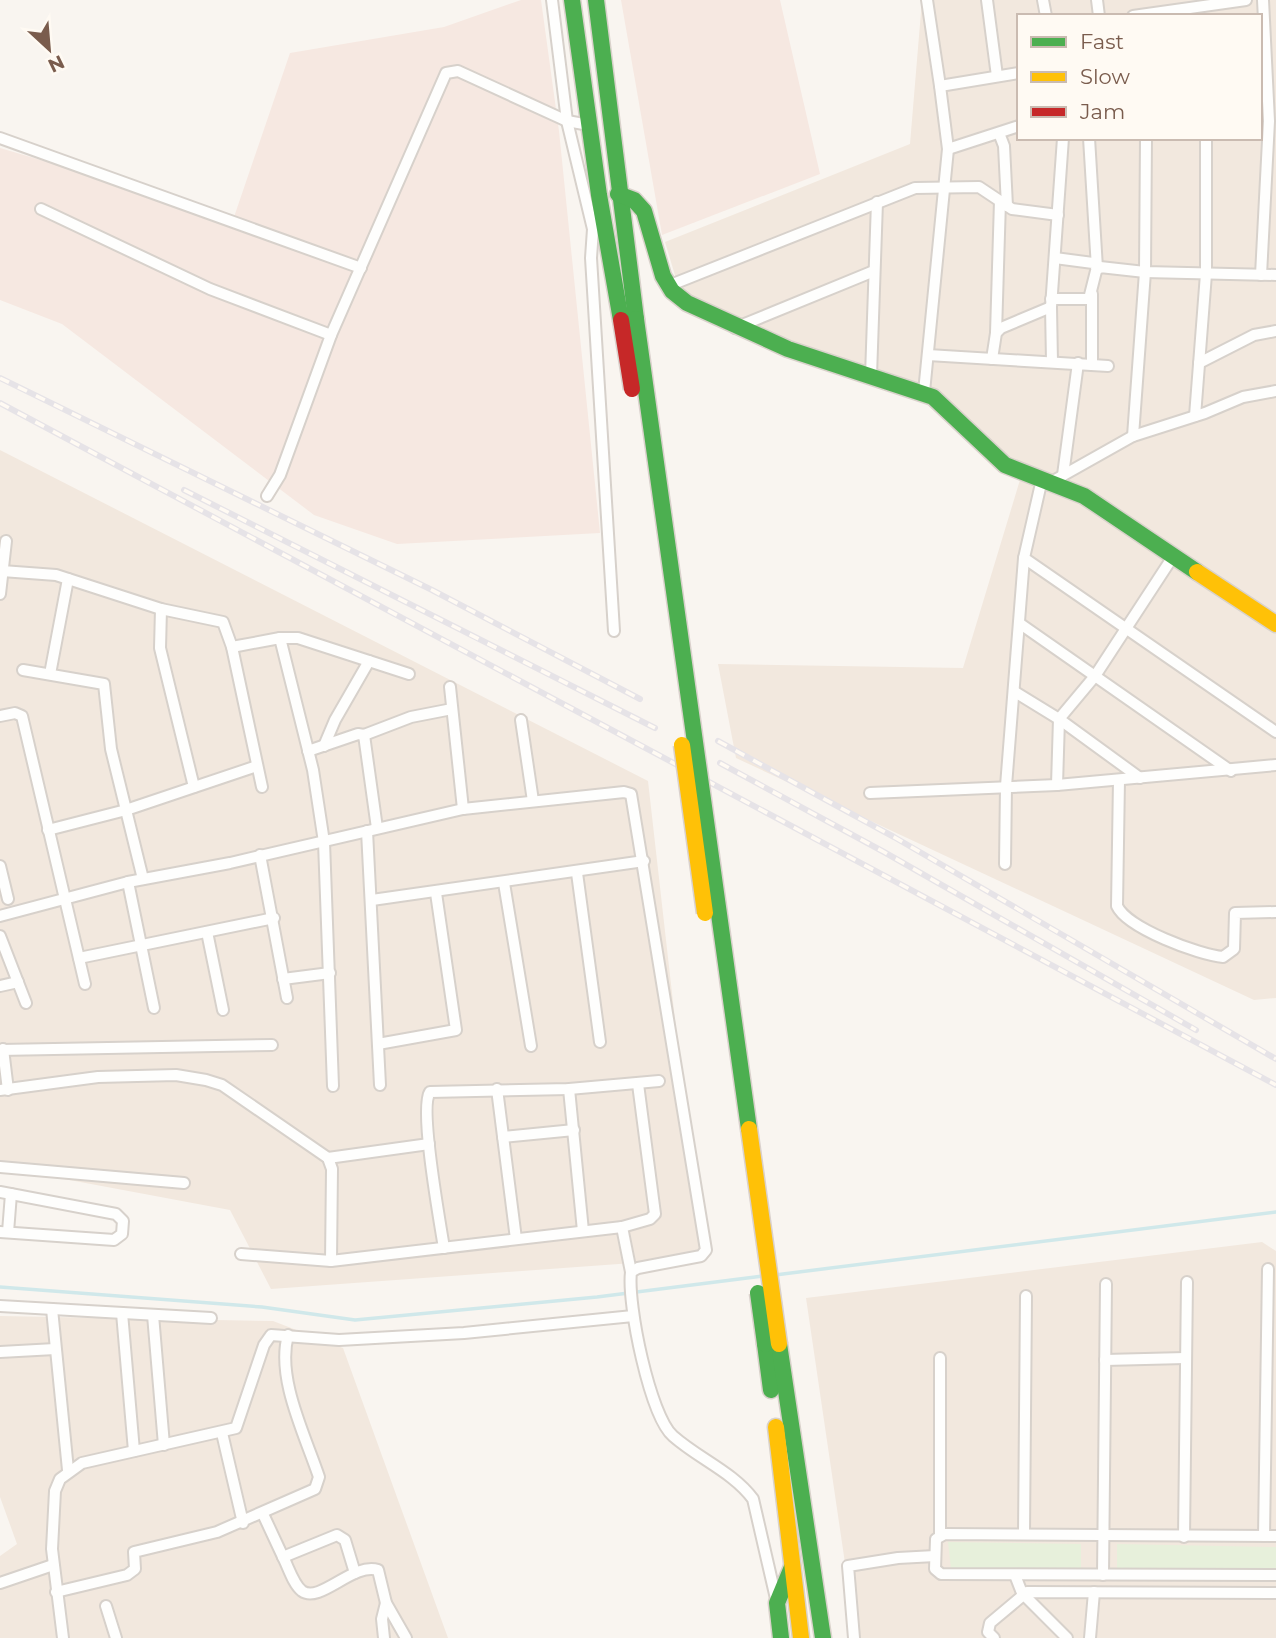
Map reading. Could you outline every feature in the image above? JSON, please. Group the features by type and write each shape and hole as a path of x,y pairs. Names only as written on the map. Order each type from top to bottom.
{"main road":[{"path":"572,0 589,125 629,320"},
{"path":"596,0 629,320 772,1344 823,1638"},
{"path":"618,194 633,197 646,209 668,286 684,302 735,328 871,376 924,391 1006,466 1053,478 1084,496 1276,624"},
{"path":"772,1344 801,1638"},
{"path":"781,1638 777,1603 793,1566"}],"street":[{"path":"552,0 568,121 593,229 592,272 614,631"},
{"path":"924,391 948,149 927,0"},
{"path":"987,0 997,76"},
{"path":"1149,14 1246,0"},
{"path":"1261,275 1269,121 1263,0"},
{"path":"267,496 280,475 331,335 446,73 458,71 568,121 589,125"},
{"path":"940,86 1017,73"},
{"path":"948,149 1017,127"},
{"path":"992,359 996,333 1003,204 1004,146 999,133"},
{"path":"0,138 361,268"},
{"path":"1052,362 1051,303 1063,140"},
{"path":"1089,140 1097,268 1092,294 1092,365"},
{"path":"1133,436 1145,272 1146,140"},
{"path":"1195,416 1206,274 1206,140"},
{"path":"668,286 915,188 979,187 1003,204 1058,215"},
{"path":"871,376 877,202"},
{"path":"41,209 211,289 331,335"},
{"path":"1055,258 1093,263 1097,268 1145,272 1276,275"},
{"path":"735,328 874,271"},
{"path":"996,333 1006,324 1051,303 1086,300 1092,294"},
{"path":"1199,363 1254,335 1276,331"},
{"path":"928,355 1108,366"},
{"path":"1005,864 1006,786 1024,558 1053,478 1078,363"},
{"path":"1053,478 1133,436 1243,397 1276,391"},
{"path":"0,594 6,541"},
{"path":"1057,785 1059,719 1095,676 1174,555"},
{"path":"1024,558 1276,732"},
{"path":"2,571 42,572 161,609 219,620 227,627 233,647 262,787"},
{"path":"50,674 68,579"},
{"path":"161,609 160,648 194,787"},
{"path":"1019,623 1231,771"},
{"path":"233,647 280,638 298,638 409,674"},
{"path":"280,638 308,751 324,842 333,1086"},
{"path":"324,746 335,720 369,661"},
{"path":"23,670 104,684 109,738 143,879"},
{"path":"450,687 463,808"},
{"path":"1015,692 1059,719 1140,778"},
{"path":"308,751 364,735 411,716 452,709"},
{"path":"0,716 16,713 22,716 85,984"},
{"path":"521,720 533,802"},
{"path":"364,735 372,830 372,900 380,1086"},
{"path":"870,793 1057,785 1276,765"},
{"path":"48,830 126,810 257,766"},
{"path":"1119,780 1117,906 1122,915 1170,943 1223,957 1234,949 1235,913 1276,912"},
{"path":"0,916 143,879 324,842 463,808 624,792 631,794 706,1250 701,1256 638,1268 631,1277"},
{"path":"260,855 287,998"},
{"path":"372,900 577,873 644,861"},
{"path":"0,866 8,899"},
{"path":"577,873 600,1042"},
{"path":"128,883 154,1008"},
{"path":"503,883 531,1046"},
{"path":"379,1044 456,1030 436,892"},
{"path":"79,958 274,918"},
{"path":"207,932 223,1010"},
{"path":"0,936 26,1003"},
{"path":"283,979 330,972"},
{"path":"0,986 18,982"},
{"path":"272,1045 2,1049 4,1090 98,1077 176,1075 222,1085 328,1158 331,1169 331,1261"},
{"path":"444,1248 429,1144 426,1099 430,1092 569,1089 659,1081"},
{"path":"241,1254 331,1261 622,1227 650,1219 655,1214 638,1084"},
{"path":"497,1089 516,1238"},
{"path":"569,1089 583,1231"},
{"path":"503,1137 574,1130"},
{"path":"328,1158 429,1144"},
{"path":"0,1167 184,1183"},
{"path":"6,1193 116,1214 123,1221 122,1234 114,1240 4,1232 6,1193"},
{"path":"622,1227 631,1277 632,1316 664,1428 743,1486 753,1499 777,1603"},
{"path":"940,1535 1270,1536 1268,1269"},
{"path":"1184,1537 1186,1282"},
{"path":"1103,1575 1106,1284"},
{"path":"1024,1534 1027,1296"},
{"path":"0,1306 211,1318"},
{"path":"52,1309 68,1470"},
{"path":"122,1313 134,1451"},
{"path":"153,1315 164,1445"},
{"path":"63,1638 52,1565 55,1490 68,1470 82,1463 236,1428 266,1339 271,1335 339,1340 464,1334 632,1316"},
{"path":"56,1592 127,1575 135,1569 132,1555 137,1551 243,1523 318,1485 319,1477 284,1371 283,1351 288,1335"},
{"path":"0,1352 55,1349"},
{"path":"940,1358 940,1535 936,1539 935,1569 941,1574 1276,1575"},
{"path":"1105,1360 1185,1358"},
{"path":"222,1433 243,1523"},
{"path":"263,1514 303,1592 324,1591 339,1579 373,1568 378,1570 386,1603 406,1638"},
{"path":"283,1557 337,1535 345,1540 355,1573"},
{"path":"854,1638 848,1566 898,1558 935,1556"},
{"path":"0,1583 52,1565"},
{"path":"1015,1574 1022,1593 1067,1638"},
{"path":"1090,1638 1094,1592"},
{"path":"994,1638 988,1632 990,1623 1022,1593 1276,1593"},
{"path":"384,1638 383,1612 386,1603"},
{"path":"106,1606 116,1638"}],"shaded area":[{"path":"521,0 541,0 559,131 600,533 397,544 314,515 62,324 0,300 0,148 234,217 290,53 444,27"},
{"path":"621,0 780,0 820,174 662,235"},
{"path":"922,0 1276,0 1276,998 1254,1000 736,758 718,664 963,668 1023,470 875,368 804,350 680,292 665,242 910,144"},
{"path":"0,450 648,781 702,1258 271,1289 230,1210 0,1167"},
{"path":"1262,1242 1276,1251 1276,1638 856,1638 806,1298"},
{"path":"0,1316 273,1321 343,1348 448,1638 0,1638 0,1556 17,1544 0,1497"}],"green space":[{"path":"948,1542 1081,1544 1081,1569 951,1569"},
{"path":"1117,1544 1276,1547 1276,1571 1117,1569"}],"waterway":[{"path":"775,1275 1276,1212"},
{"path":"0,1287 262,1307 355,1320 597,1297 763,1276"}],"railway":[{"path":"0,378 432,590 640,699"},
{"path":"0,403 1276,1085"},
{"path":"184,490 655,728"},
{"path":"718,741 894,837 1276,1059"},
{"path":"720,763 884,852 1196,1030"}],"traffic: fast":[{"path":"572,0 599,195 621,320"},
{"path":"596,0 636,319"},
{"path":"618,194 634,200 644,211 663,276 672,291 687,303 788,349 933,397 1005,465 1084,496 1197,572"},
{"path":"636,319 749,1129"},
{"path":"758,1293 765,1344"},
{"path":"765,1344 771,1390"},
{"path":"779,1344 823,1638"},
{"path":"781,1638 777,1603 792,1567"}],"traffic: slow":[{"path":"1197,572 1276,624"},
{"path":"682,745 705,913"},
{"path":"749,1129 779,1344"},
{"path":"776,1427 801,1638"}],"traffic: jam":[{"path":"621,320 632,389"}]}
